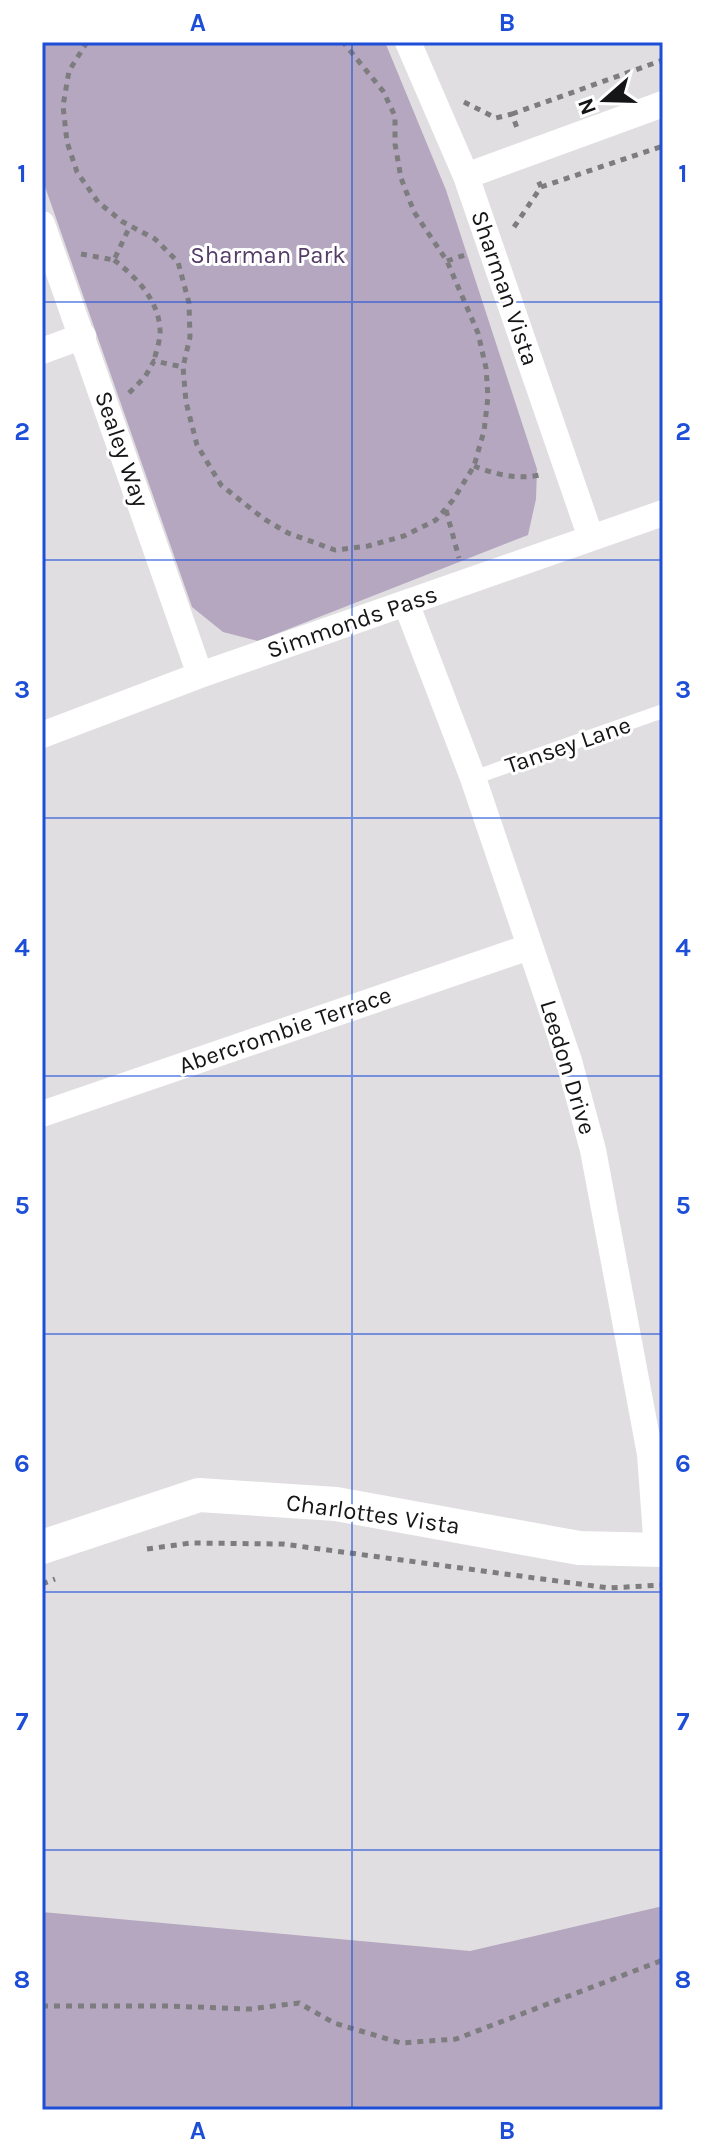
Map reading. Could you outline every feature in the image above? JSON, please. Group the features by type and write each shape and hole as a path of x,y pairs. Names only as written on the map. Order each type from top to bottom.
{"street":[{"name":"Sharman Vista","path":"408,42 466,176 591,538"},
{"path":"466,176 663,104"},
{"name":"Sealey Way","path":"42,224 200,675"},
{"path":"42,351 83,336"},
{"name":"Simmonds Pass","path":"42,735 200,675 663,513"},
{"name":"Leedon Drive","path":"406,603 473,778 569,1061 593,1150 650,1454 660,1550"},
{"name":"Abercrombie Terrace","path":"42,1114 529,947"},
{"name":"Charlottes Vista","path":"42,1547 199,1495 336,1504 579,1548 660,1550"}],"lane":[{"name":"Tansey Lane","path":"473,778 663,711"}],"path":[{"path":"87,42 69,71 63,106 67,142 77,172 98,202 130,226 155,239 178,262 189,303 190,337 183,367 186,402 197,445 221,485 264,519 288,533 335,550 368,546 404,536 436,520 474,466 484,431 488,397 486,368 478,333 466,302 447,261 414,212 401,178 395,144 395,116 383,91 343,42"},
{"path":"512,114 663,60"},
{"path":"541,187 663,146"},
{"path":"114,260 130,226"},
{"path":"55,260 77,253 114,260 133,275 151,297 160,329 154,361"},
{"path":"138,1550 191,1543 283,1544 609,1588 663,1585"},
{"path":"42,1584 69,1574"},
{"path":"42,2006 249,2009 299,2003 334,2023 401,2043 456,2039 663,1960"}],"green space":[{"name":"Sharman Park","path":"42,42 385,42 446,190 537,469 536,499 528,535 258,641 223,632 192,607 42,178"},
{"path":"663,1906 663,2110 42,2110 42,1912 470,1951"}]}
